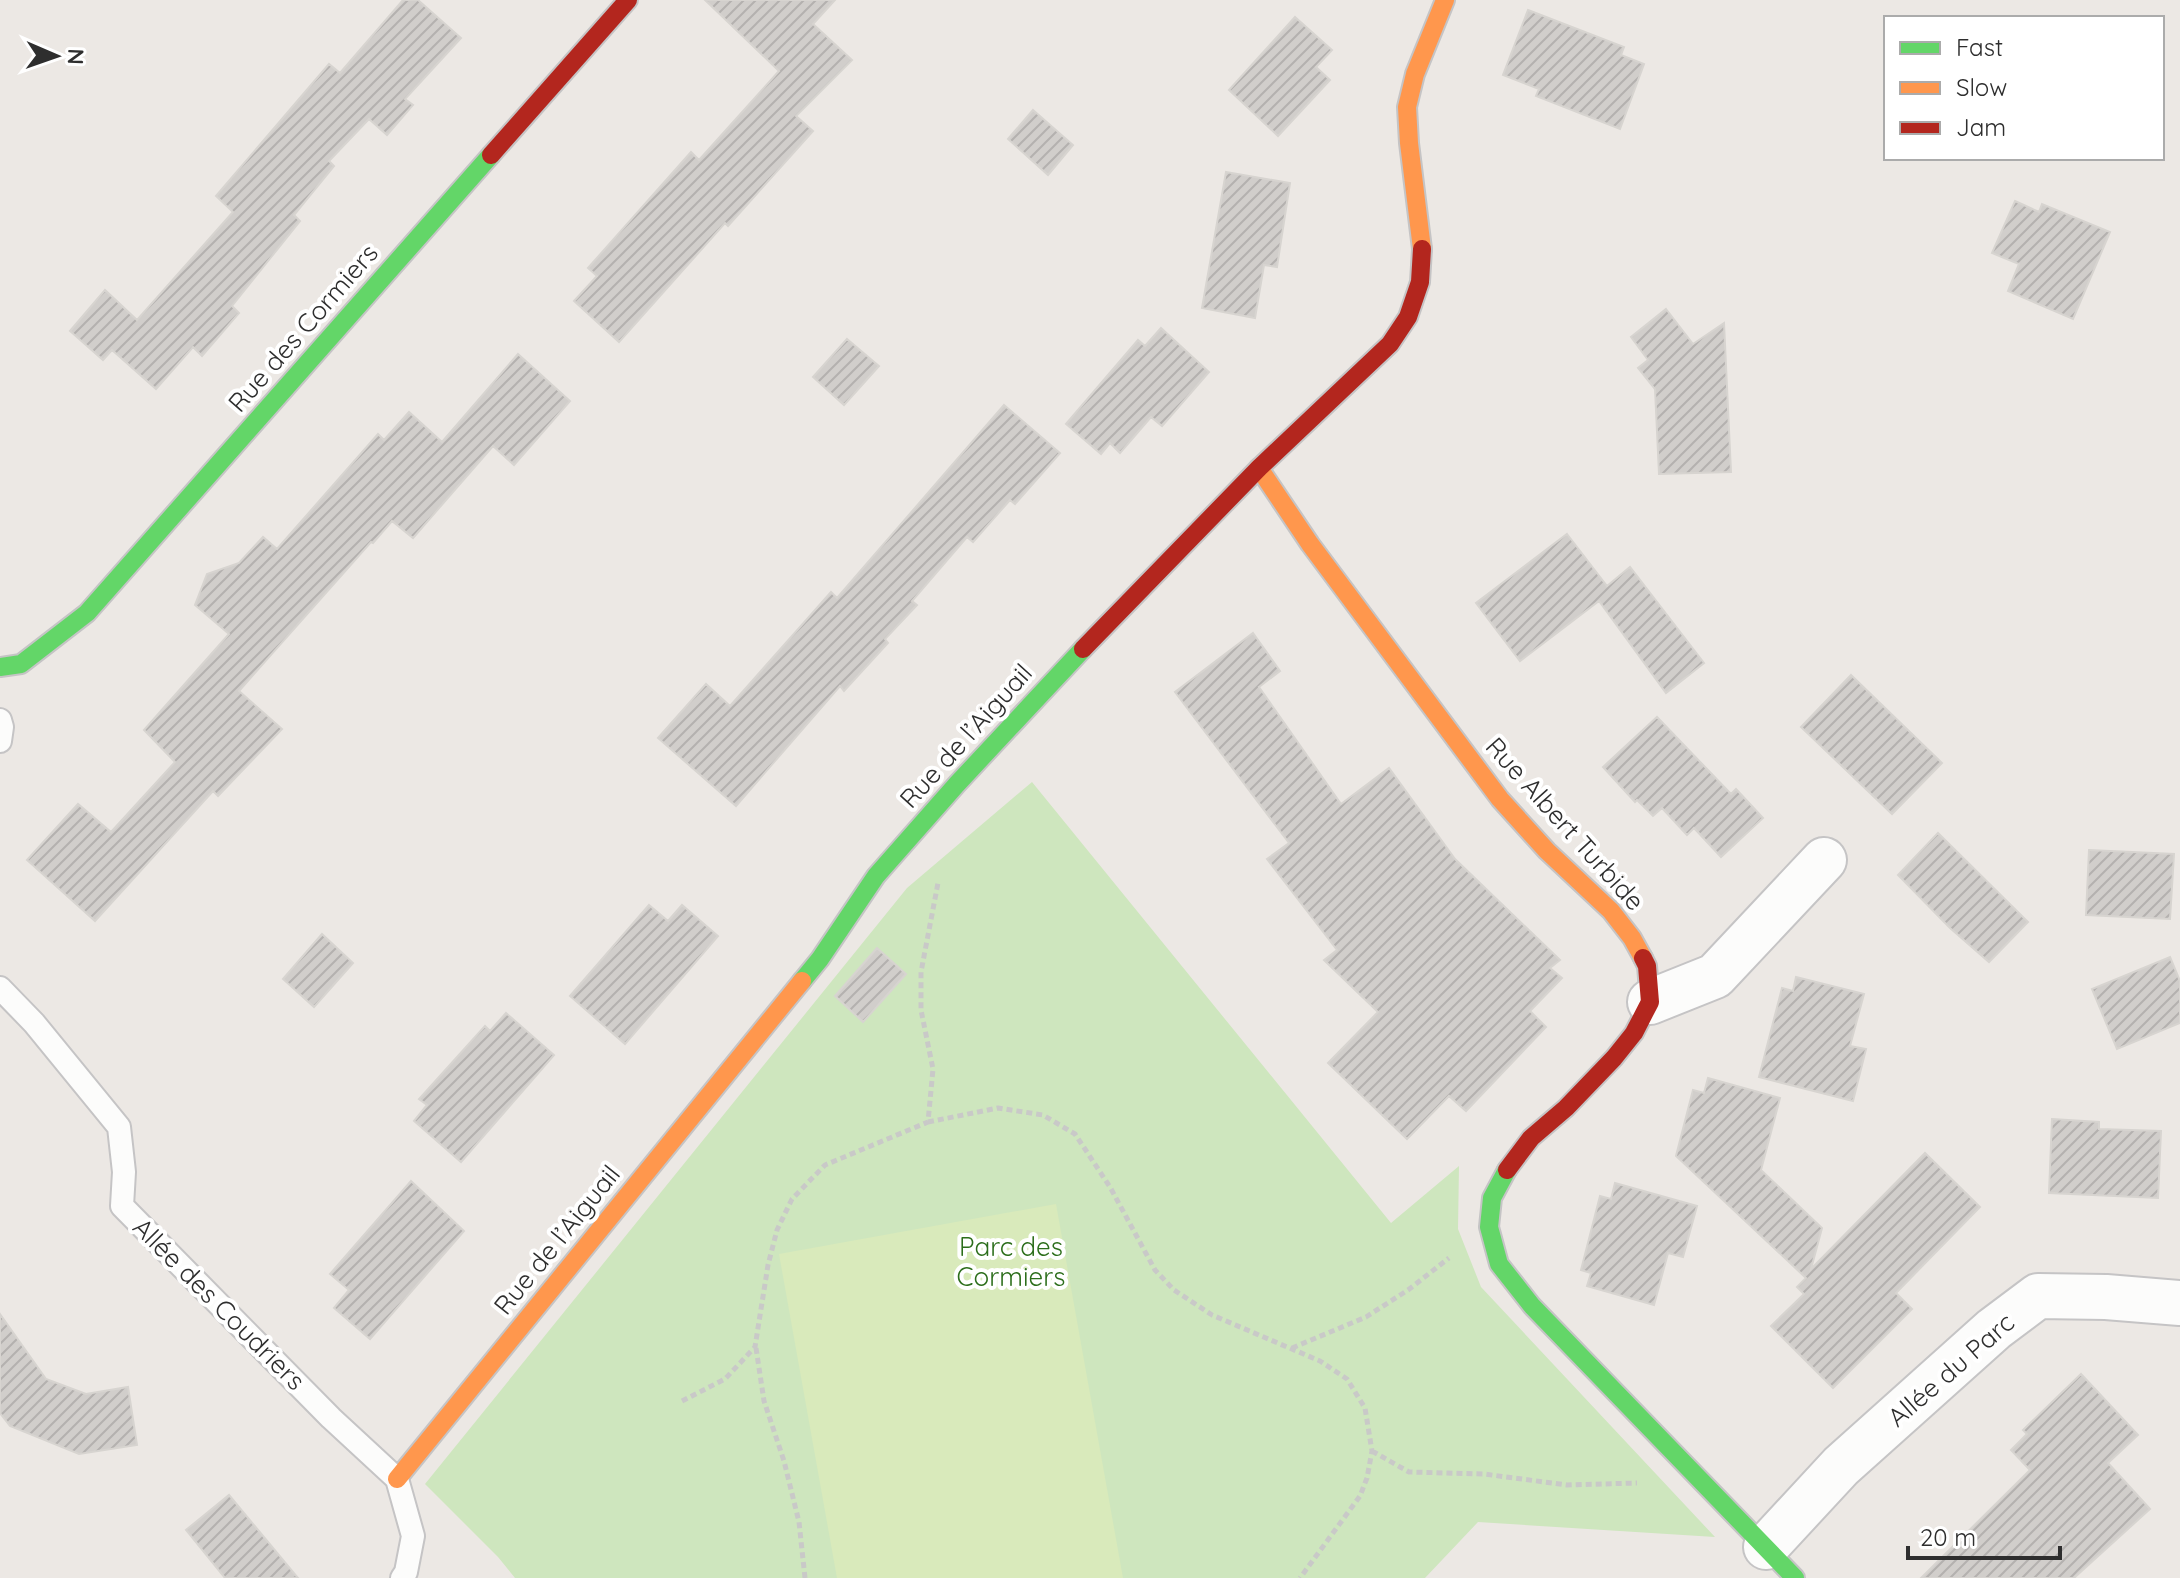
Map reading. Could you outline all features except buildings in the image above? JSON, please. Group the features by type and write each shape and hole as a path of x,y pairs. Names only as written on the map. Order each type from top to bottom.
{"street":[{"name":"Rue des Cormiers","path":"0,667 21,664 87,613 628,0"},
{"name":"Rue de l’Aiguail","path":"397,1479 820,959 876,876 1061,671 1259,468 1390,344 1408,317 1420,282 1423,241 1407,107 1415,74 1445,0"},
{"name":"Rue Albert Turbide","path":"1259,468 1310,544 1500,799 1547,851 1611,911 1632,938 1647,966 1650,1002"},
{"path":"1489,1227 1492,1198 1508,1167 1531,1138 1566,1108 1614,1058 1634,1033 1650,1002 1715,976 1824,860"},
{"name":"Allée du Parc","path":"1489,1227 1499,1264 1532,1306 1781,1563 1841,1466 1994,1329 2038,1296 2180,1303"}],"lane":[{"path":"0,720 0,741"},
{"name":"Allée des Coudriers","path":"0,988 34,1023 119,1127 124,1172 122,1206 331,1418 397,1479"},
{"path":"397,1479 413,1536 402,1578"}],"path":[{"path":"928,1122 933,1069 921,1010 921,972 940,869"},
{"path":"805,1578 799,1522 784,1461 764,1401 755,1347 777,1230 792,1199 825,1165 928,1122 998,1108 1043,1115 1075,1134 1110,1187 1155,1270 1174,1290 1212,1315 1320,1361 1347,1379 1365,1408 1372,1451 1367,1478 1360,1496 1300,1578"},
{"path":"1291,1348 1366,1317 1408,1290 1489,1227"},
{"path":"682,1401 725,1379 755,1347"},
{"path":"1372,1451 1409,1472 1484,1474 1567,1485 1635,1483 1682,1487 1703,1482"}],"green space":[{"name":"Parc des Cormiers","path":"1032,782 1391,1223 1459,1166 1458,1229 1481,1287 1715,1537 1478,1522 1425,1578 515,1578 425,1484 907,888"},
{"path":"1056,1204 1123,1578 837,1578 779,1254"}],"traffic: fast":[{"path":"0,667 21,664 87,613 491,155"},
{"path":"802,981 876,876 1083,649"},
{"path":"1507,1170 1492,1198 1489,1227 1499,1264 1532,1306 1795,1578"}],"traffic: slow":[{"path":"1422,249 1407,107 1415,74 1445,0"},
{"path":"1259,468 1310,544 1500,799 1547,851 1611,911 1643,958"},
{"path":"397,1479 802,981"}],"traffic: jam":[{"path":"491,155 628,0"},
{"path":"1083,649 1259,468 1390,344 1408,317 1420,282 1422,249"},
{"path":"1507,1170 1531,1138 1566,1108 1634,1033 1650,1002 1647,966 1643,958"}]}
